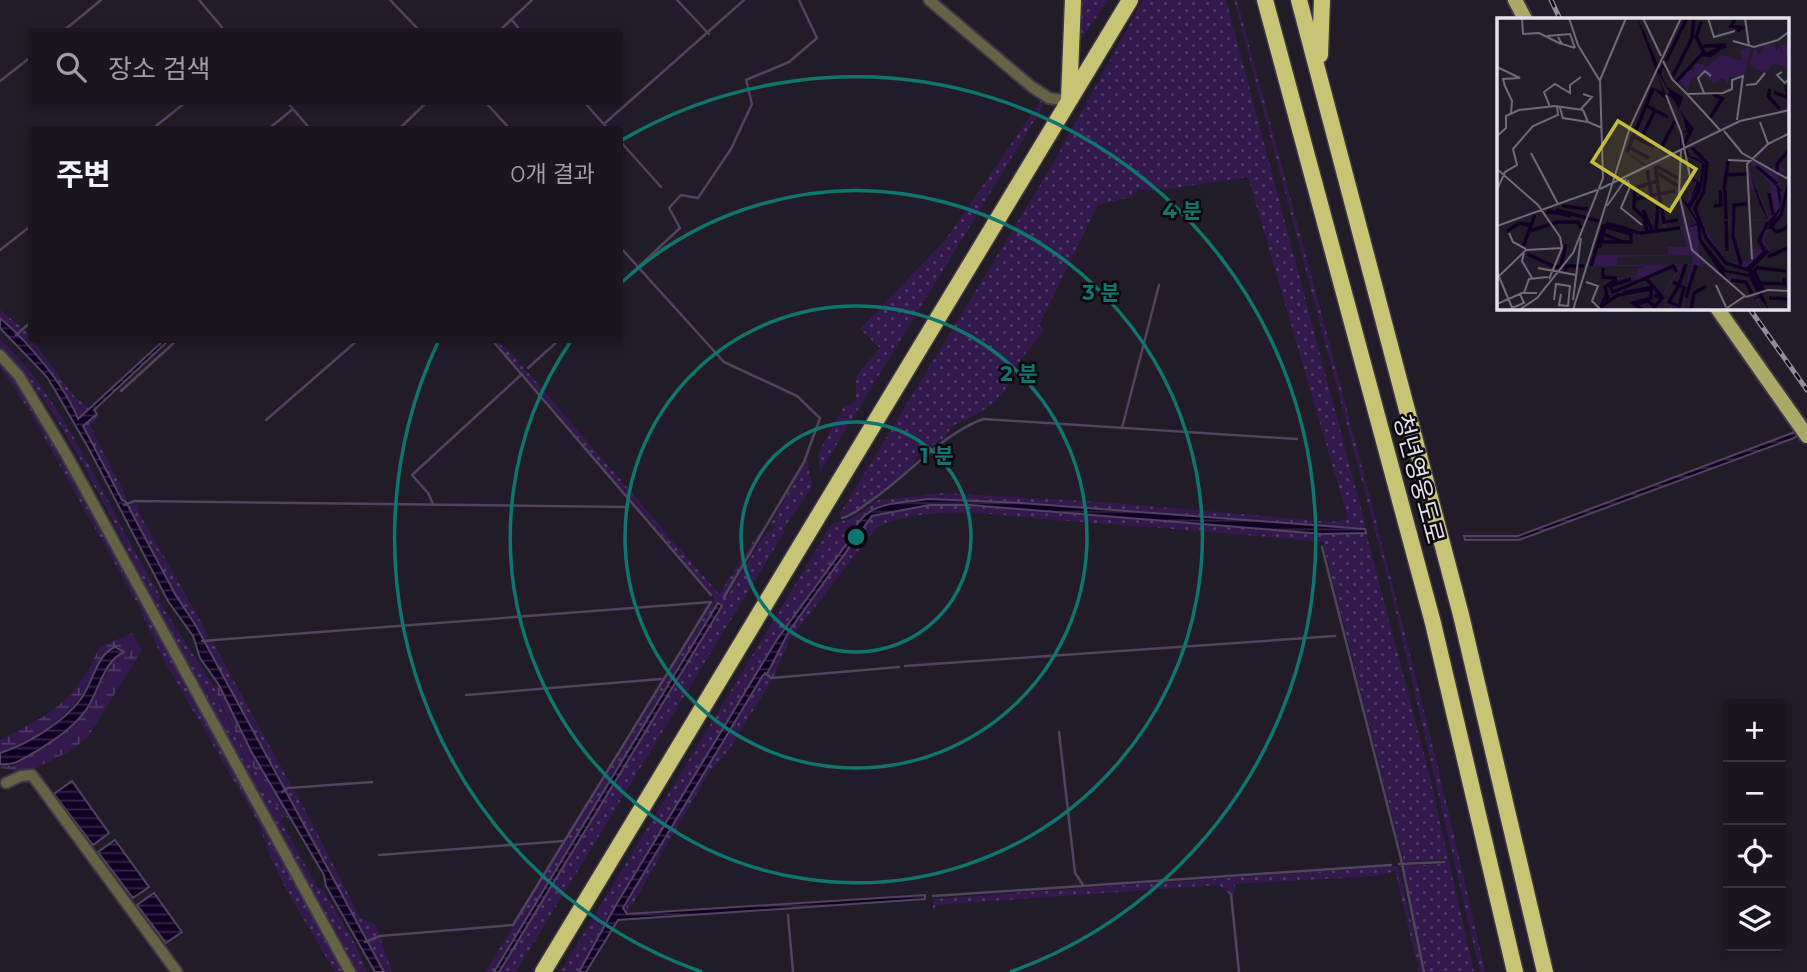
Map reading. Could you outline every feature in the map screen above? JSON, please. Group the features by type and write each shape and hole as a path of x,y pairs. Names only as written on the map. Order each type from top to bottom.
{"highway":[{"path":"1069,101 1073,0"},
{"path":"542,972 1130,0"},
{"name":"청년영웅도로","path":"1265,0 1429,610 1515,972"},
{"name":"청년영웅도로","path":"1299,0 1458,602 1545,972"},
{"path":"1321,78 1322,0"}],"main road":[{"path":"1515,0 1524,18"},
{"path":"1718,310 1805,433"}],"street":[{"path":"929,0 1032,87 1049,98 1069,101"},
{"path":"0,355 19,376 66,454 350,972"},
{"path":"6,783 21,776 32,775 177,972"}],"green space":[{"path":"1077,0 1108,0 1078,44"},
{"path":"1143,0 1226,0 1366,527 1285,525 1021,503 928,499 869,510 853,527 848,542 776,641 616,905 579,972 560,972 832,524 852,518 879,500 942,493 1102,502 1331,522 1348,519 1248,177 1155,191 1139,189 1131,197 1098,205 1039,325 1044,330 1005,380 1009,384 996,401 952,426 944,439 922,451 902,477 878,496 851,514 839,515 1053,164"},
{"path":"1234,0 1237,0 1367,485 1485,972 1480,972 1390,587"},
{"path":"1042,99 1042,108 820,472 818,454 844,406 856,400 856,376 880,348 860,329 946,239"},
{"path":"0,310 21,327 19,332 24,329 28,334 28,343 34,343 74,396 92,410 78,419 56,378 0,318"},
{"path":"0,339 47,394 67,426 160,595 159,601 214,687 226,717 284,817 281,821 318,888 323,890 353,940 367,972 356,972 80,460 42,397 0,347"},
{"path":"497,343 503,343 719,594 768,519 724,596 728,596 766,532 771,532 775,527 770,525 807,459 812,487 782,531 785,531 516,972 499,972 722,607 717,604 494,972 485,972 714,601 713,595"},
{"path":"0,359 34,407 345,972 335,972 293,901 274,864 260,826 162,657 138,605 30,412 0,367"},
{"path":"97,414 99,417 90,425 126,497 126,502 122,501 83,426"},
{"path":"127,505 139,505 138,511 209,636 204,640 212,641 291,785 286,790 295,790 360,917 376,925 379,934 369,940 380,937 392,972 384,972"},
{"path":"929,505 1045,509 1323,534 1366,533 1428,769 1474,972 1426,972 1402,866 1443,864 1446,861 1438,859 1404,862 1323,542 995,514 923,515 899,519 877,527 790,639 772,680 729,750 708,774 627,914 624,913 633,890 789,631 865,521 878,514"},
{"path":"132,633 142,650 88,737 70,751 28,772 0,768 0,764 11,766 66,731 86,710 117,655 101,658 85,690 49,728 0,753 0,740 47,714 70,694 90,667 99,648"},
{"path":"219,685 290,820 272,800 249,759 214,687"},
{"path":"1398,866 1423,972 1419,972 1395,871 1377,876 1235,884 1234,895 1230,895 1219,885 936,905 933,911 933,899"}],"shaded area":[{"path":"0,318 45,365 64,392 78,419 161,343 166,343 94,410 97,414 83,426 175,594 196,626 384,972 375,972 326,886 324,875 251,751 219,685 200,658 193,636 168,601 89,449 56,392 47,377 0,328"},
{"path":"1795,432 1798,435 1794,438 1519,540 1465,540 1464,536 1518,536"},
{"path":"928,499 1021,503 1365,529 1366,533 1323,534 970,505 929,505 872,516 789,631 767,674 763,675 623,908 627,914 925,895 925,899 618,920 586,972 579,972 616,905 776,641 848,542 854,528 862,518 879,507"},
{"path":"718,603 722,606 499,972 494,972"},
{"path":"115,647 124,652 111,662 91,703 75,723 35,752 10,764 0,764 0,753 44,732 74,708 103,656"},
{"path":"72,781 109,833 93,845 54,794"},
{"path":"115,840 149,887 133,898 98,852"},
{"path":"154,893 182,932 166,943 137,905"}],"waterway":[{"path":"67,28 101,0"},
{"path":"199,0 223,28"},
{"path":"390,0 417,28"},
{"path":"502,28 532,0"},
{"path":"677,0 709,34"},
{"path":"604,124 744,0"},
{"path":"623,281 680,228 669,208 681,195 698,198 731,149 752,104 746,80 789,62 817,38 799,0"},
{"path":"511,19 519,28"},
{"path":"0,81 28,59"},
{"path":"156,126 182,105"},
{"path":"290,105 308,126"},
{"path":"402,126 424,105"},
{"path":"488,105 507,126"},
{"path":"587,105 605,126"},
{"path":"272,126 293,109"},
{"path":"623,144 661,187"},
{"path":"0,250 28,228"},
{"path":"623,250 724,362 797,396 820,418 804,462 724,597"},
{"path":"1122,428 1159,285"},
{"path":"16,335 28,324"},
{"path":"121,391 174,343"},
{"path":"266,420 355,343"},
{"path":"495,343 711,595"},
{"path":"528,368 556,343"},
{"path":"433,504 428,493 412,475 522,374"},
{"path":"842,518 883,492 952,435 983,419 1297,439"},
{"path":"124,505 135,501 628,507"},
{"path":"1322,547 1401,859 1424,972"},
{"path":"202,641 711,602"},
{"path":"365,942 380,936 513,925 711,602"},
{"path":"905,666 1335,636"},
{"path":"765,673 771,678 899,667"},
{"path":"466,695 661,679"},
{"path":"1059,732 1075,873 1083,885"},
{"path":"282,792 288,788 372,782"},
{"path":"379,855 564,841"},
{"path":"1399,864 1444,862"},
{"path":"933,896 1391,865"},
{"path":"1231,894 1239,972"},
{"path":"788,915 793,972"}],"railway":[{"path":"1551,0 1560,18"},
{"path":"1750,310 1807,390"}]}
